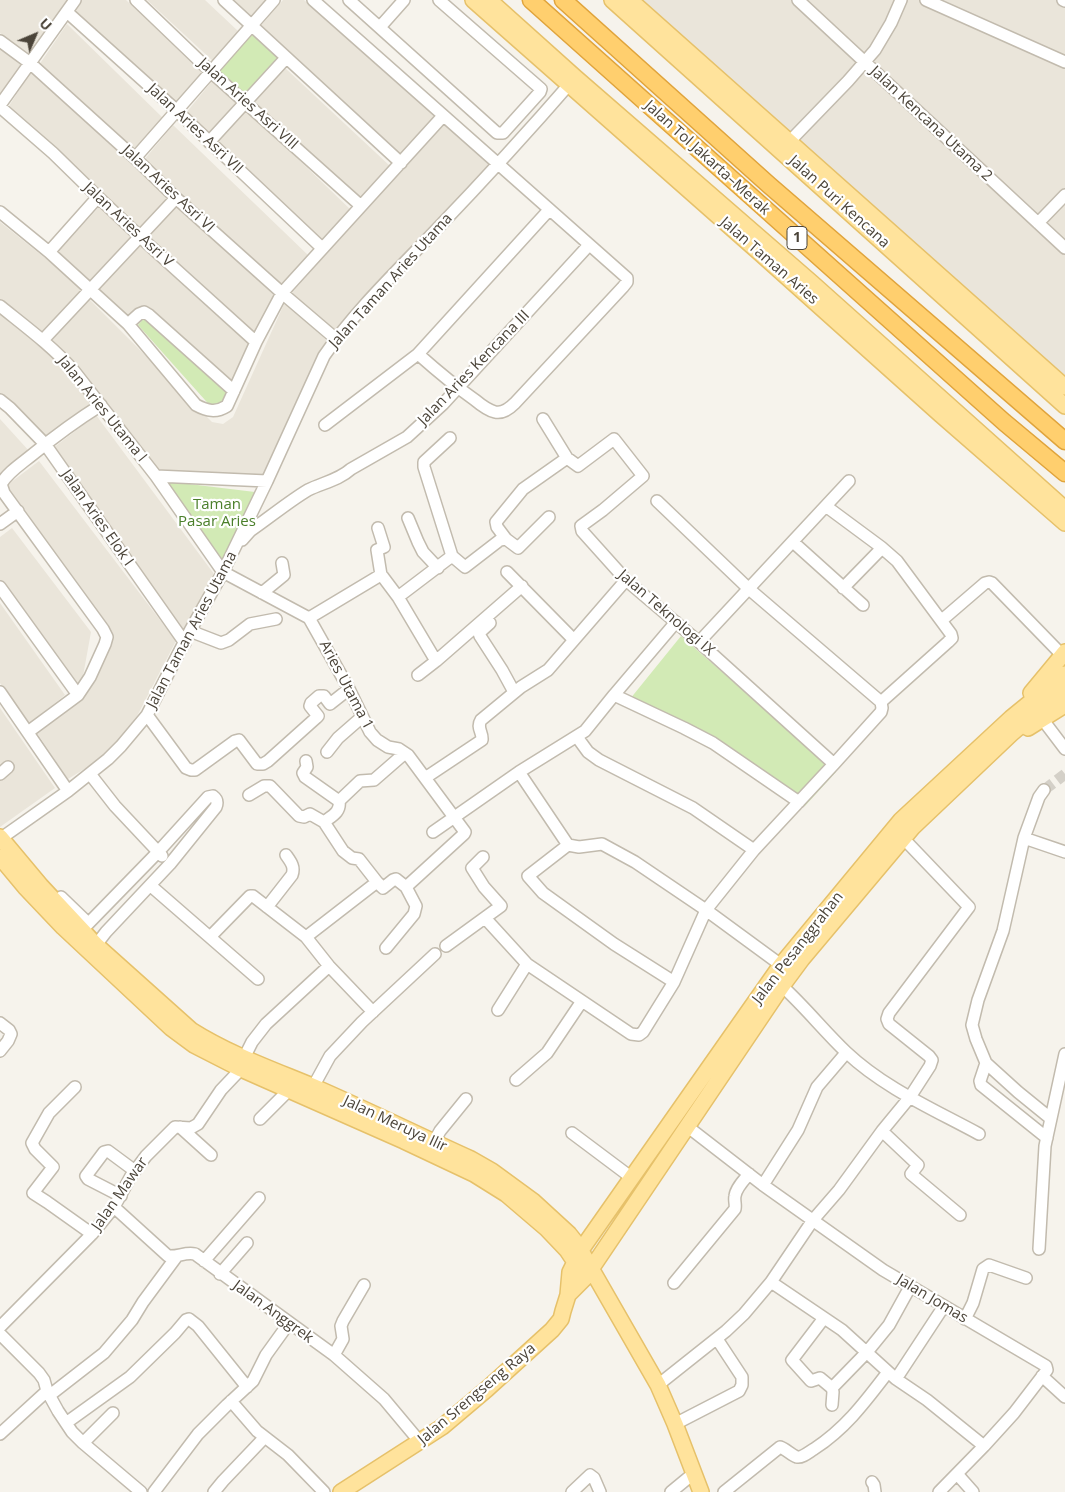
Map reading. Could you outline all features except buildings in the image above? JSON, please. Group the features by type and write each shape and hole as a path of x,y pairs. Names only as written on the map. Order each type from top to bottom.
{"highway":[{"name":"Jalan Tol Jakarta–Merak","path":"530,0 996,415 1065,473"},
{"name":"Jalan Tol Jakarta–Merak","path":"563,0 769,185 1065,441"}],"main road":[{"name":"Jalan Taman Aries","path":"473,0 572,82 910,378 1065,509"},
{"name":"Jalan Taman Aries","path":"489,0 572,82"},
{"name":"Jalan Puri Kencana","path":"612,0 1065,406"},
{"name":"Jalan Puri Kencana","path":"630,0 1065,386"},
{"name":"Jalan Taman Aries","path":"910,378 941,415 1065,523"},
{"path":"1011,718 1063,653"},
{"name":"Jalan Pesanggrahan","path":"588,1274 782,986 866,873 901,820 1011,718 1040,712 1065,674"},
{"name":"Jalan Pesanggrahan","path":"577,1255 650,1154 781,965 866,873 918,821 1011,734 1065,690"},
{"path":"1040,712 1065,705"},
{"name":"Jalan Meruya Ilir","path":"0,838 41,886 86,927 96,945 191,1030 242,1064 289,1090 439,1156 474,1174 506,1194 547,1229 567,1250 577,1255"},
{"name":"Jalan Meruya Ilir","path":"0,857 63,927 171,1028 194,1045 242,1064 313,1087 471,1159 513,1186 552,1218 569,1234 577,1255 656,1402 691,1485"},
{"path":"650,1154 662,1164"},
{"path":"552,1218 576,1229 582,1229 599,1223"},
{"path":"604,1249 602,1265 604,1291"},
{"name":"Jalan Srengseng Raya","path":"342,1492 442,1427 545,1337 560,1319 568,1295 570,1272 577,1255"},
{"name":"Jalan Meruya Ilir","path":"588,1274 604,1291 658,1385 676,1424 701,1492"},
{"name":"Jalan Srengseng Raya","path":"568,1295 588,1274"}],"street":[{"path":"0,106 75,0"},
{"name":"Jalan Aries Asri VIII","path":"136,0 210,71 361,206"},
{"path":"224,0 401,164"},
{"path":"135,158 274,0"},
{"path":"313,0 627,278 627,282 509,409 501,412 493,412 458,389 418,354"},
{"path":"349,0 497,133 503,133 541,89 439,0"},
{"path":"380,27 404,0"},
{"name":"Jalan Kencana Utama 2","path":"798,0 1065,248"},
{"path":"789,142 865,62 884,36 901,0"},
{"path":"926,0 1065,62"},
{"name":"Jalan Aries Asri VII","path":"67,12 176,110 322,248"},
{"name":"Jalan Aries Asri VI","path":"0,41 30,63 135,158 176,198 336,339"},
{"path":"209,142 286,58"},
{"name":"Jalan Taman Aries Utama","path":"0,838 90,774 121,746 147,716 190,631 236,547 324,356 336,339 388,280 498,164 572,82"},
{"name":"Jalan Aries Asri V","path":"0,106 53,152 98,197 256,342"},
{"path":"0,212 49,252 128,324 196,406 210,411 221,410 227,406 256,342 282,293 444,116"},
{"path":"1038,223 1065,195"},
{"path":"49,252 98,197"},
{"path":"43,340 139,235 176,198"},
{"path":"325,425 418,354 549,210"},
{"name":"Jalan Aries Kencana III","path":"236,547 250,531 307,491 324,482 345,475 407,437 458,389 589,245"},
{"name":"Jalan Aries Utama I","path":"0,306 59,354 101,404 156,476 223,572"},
{"path":"128,324 139,314 144,312 149,315 234,391"},
{"name":"Jalan Aries Elok I","path":"0,400 45,444 184,643"},
{"path":"28,732 78,695 90,677 105,644 106,637 103,630 4,493 1,484 5,477 45,444 101,404"},
{"path":"544,419 567,458 523,489 496,522 497,527 506,539 518,548 549,517"},
{"path":"450,438 424,462 424,467 452,556 463,566 467,566 500,540 506,539"},
{"name":"Jalan Teknologi IX","path":"567,458 578,466 614,439 642,475 582,526 582,531 626,580 699,642 834,764"},
{"name":"Jalan Aries Utama I","path":"156,476 267,482"},
{"path":"699,642 827,507 849,481"},
{"path":"485,918 527,964 631,1034 635,1036 640,1035 674,982 706,910 754,850 800,802 882,708 880,702 749,589 657,501"},
{"path":"827,507 897,561 952,634 952,638 880,702"},
{"path":"0,524 18,511"},
{"path":"408,518 423,552 438,568"},
{"path":"378,528 384,547 377,550 381,575 398,597 436,661"},
{"path":"793,542 863,605"},
{"path":"843,588 882,548"},
{"path":"398,597 452,556"},
{"path":"262,593 284,575 282,563"},
{"path":"223,572 309,618 381,575"},
{"path":"507,572 573,639"},
{"path":"426,778 482,740 479,723 514,692 548,670 626,580"},
{"path":"942,620 985,584 991,582 1063,653"},
{"path":"418,675 522,586"},
{"path":"0,587 78,695"},
{"name":"Aries Utama 1","path":"309,618 349,689 370,732 377,740 388,747 399,749 405,753 454,817"},
{"path":"190,631 221,643 229,640 250,624 276,619"},
{"path":"494,620 479,633 514,692"},
{"path":"433,832 519,772 585,731 676,622"},
{"path":"147,716 186,768 195,770 235,740 239,740 257,764 261,765 268,761 318,716 310,706 319,696 324,696 330,704 349,689"},
{"path":"0,692 68,791"},
{"path":"614,695 713,743 800,802"},
{"path":"1040,712 1065,738"},
{"path":"1040,712 1065,749"},
{"path":"327,752 338,738 362,717"},
{"path":"577,737 588,752 599,760 693,808 754,850"},
{"path":"339,801 360,781 374,780 405,753"},
{"path":"306,761 307,767 303,773 305,777 339,801 338,811 324,822"},
{"path":"519,772 568,844 579,847 602,844 635,862 706,910 781,965"},
{"path":"90,774 115,806 170,864"},
{"path":"249,795 264,786 270,786 299,816 304,817 310,814 324,822 343,851 352,858 359,859 381,888 396,879 406,886 416,909 386,948"},
{"path":"1044,790 1039,797 1024,838 1004,931 978,1000 972,1025 986,1063 1050,1118"},
{"path":"61,897 86,927 208,797 213,796 216,798 216,807 170,864 96,945"},
{"path":"406,886 464,834 465,832 454,817"},
{"path":"658,1385 717,1339 744,1314 771,1282 813,1220 839,1190 882,1131 910,1097 930,1066 932,1060 925,1052 889,1024 887,1019 888,1012 969,907 903,838"},
{"path":"1024,838 1065,852"},
{"path":"568,844 528,876 551,899 614,944 674,982"},
{"path":"267,907 294,870 286,855"},
{"path":"446,946 501,906 484,887 472,868 483,857"},
{"path":"306,937 376,882"},
{"path":"151,886 258,979"},
{"path":"210,937 250,896 253,896 306,937 329,966 373,1012"},
{"path":"313,1087 330,1056 373,1012 435,954"},
{"path":"498,1010 527,964"},
{"name":"Jalan Mawar","path":"0,1327 92,1234 114,1207 146,1156 167,1134 176,1127 191,1128 198,1124 221,1090 242,1064 252,1042 266,1024 329,966"},
{"path":"782,986 846,1053 891,1087 978,1134"},
{"path":"516,1080 551,1048 582,1001"},
{"path":"0,1022 11,1034 0,1051"},
{"path":"763,1185 798,1130 817,1087 846,1053"},
{"path":"1039,1249 1045,1146 1065,1054"},
{"path":"986,1063 980,1081 981,1085 1047,1138"},
{"path":"75,1087 49,1112 32,1143 35,1149 53,1167 33,1193 92,1234"},
{"path":"260,1119 289,1090"},
{"path":"434,1142 440,1131 466,1099"},
{"path":"180,1127 211,1155"},
{"name":"Jalan Jomas","path":"688,1127 852,1250 910,1287 1046,1366 1047,1370 1042,1376"},
{"path":"882,1131 918,1165 911,1174 960,1215"},
{"path":"572,1133 632,1178"},
{"path":"121,1196 88,1179 86,1176 104,1152 108,1152 135,1172"},
{"path":"674,1283 734,1208 736,1205 735,1195 749,1174"},
{"path":"204,1261 259,1198"},
{"name":"Jalan Anggrek","path":"114,1207 168,1256 195,1254 334,1355 384,1399 420,1442"},
{"path":"220,1274 247,1243"},
{"path":"0,1434 49,1393 104,1353 132,1320 153,1287 177,1256"},
{"path":"965,1318 973,1303 983,1269 989,1266 1026,1278"},
{"path":"771,1282 842,1330 892,1376 927,1400 984,1446"},
{"path":"334,1355 343,1339 341,1326 343,1321 364,1285"},
{"path":"832,1388 867,1352 889,1325 910,1287"},
{"path":"724,1492 780,1447 794,1456 801,1457 835,1435 892,1376 944,1306"},
{"path":"824,1318 792,1360 811,1381 820,1378 832,1388 834,1392 832,1405"},
{"path":"66,1423 130,1377 189,1319 198,1326 247,1387"},
{"path":"154,1492 198,1434 254,1381 266,1355 289,1323"},
{"path":"0,1334 39,1372 58,1411 72,1432 141,1492"},
{"path":"676,1424 738,1391 742,1385 742,1377 717,1339"},
{"path":"939,1492 1014,1413 1042,1376 1065,1397"},
{"path":"231,1401 264,1438 288,1455 324,1492"},
{"path":"83,1443 113,1412"},
{"path":"214,1492 264,1438"},
{"path":"957,1474 974,1492"},
{"path":"572,1492 590,1476 594,1478 600,1492"},
{"path":"671,1492 691,1485"}],"shaded area":[{"path":"0,0 69,0 33,56 0,33"},
{"path":"81,0 126,0 203,74 172,109 73,13"},
{"path":"147,0 205,0 238,31 214,62"},
{"path":"229,0 268,0 252,20"},
{"path":"283,0 304,0 436,117 396,158 258,29"},
{"path":"612,0 1065,0 1065,406"},
{"path":"67,24 163,118 136,151 39,65"},
{"path":"0,48 24,67 0,102"},
{"path":"284,67 390,166 358,203 253,104"},
{"path":"31,71 169,199 138,231 4,114"},
{"path":"213,80 239,104 204,139 181,119"},
{"path":"245,108 351,210 316,245 212,145"},
{"path":"443,122 490,164 336,334 290,295"},
{"path":"173,125 309,256 282,288 144,160"},
{"path":"176,204 275,296 255,333 147,237"},
{"path":"100,206 133,237 90,284 55,255"},
{"path":"0,222 85,290 43,337 0,302"},
{"path":"139,242 252,344 233,385 147,308 133,321 97,288"},
{"path":"89,299 212,422 223,424 233,417 285,302 327,341 261,479 157,469 50,342"},
{"path":"0,312 41,344 92,403 41,445 0,403"},
{"path":"96,415 214,574 183,633 48,452"},
{"path":"0,419 30,452 0,477"},
{"path":"39,461 176,641 137,716 107,755 68,779 37,733 79,702 95,682 109,630 2,489"},
{"path":"12,528 91,632 83,676 75,691 0,583 0,537"},
{"path":"0,603 65,695 29,724 0,683"},
{"path":"0,708 55,788 0,827"}],"green space":[{"path":"250,33 281,61 246,99 218,72"},
{"path":"146,316 232,392 224,410 213,409 138,325"},
{"name":"Taman Pasar Aries","path":"164,481 255,492 222,565"},
{"path":"681,636 836,772 805,806 719,745 630,699"}],"tunnel":[{"path":"1044,790 1065,774"}]}
